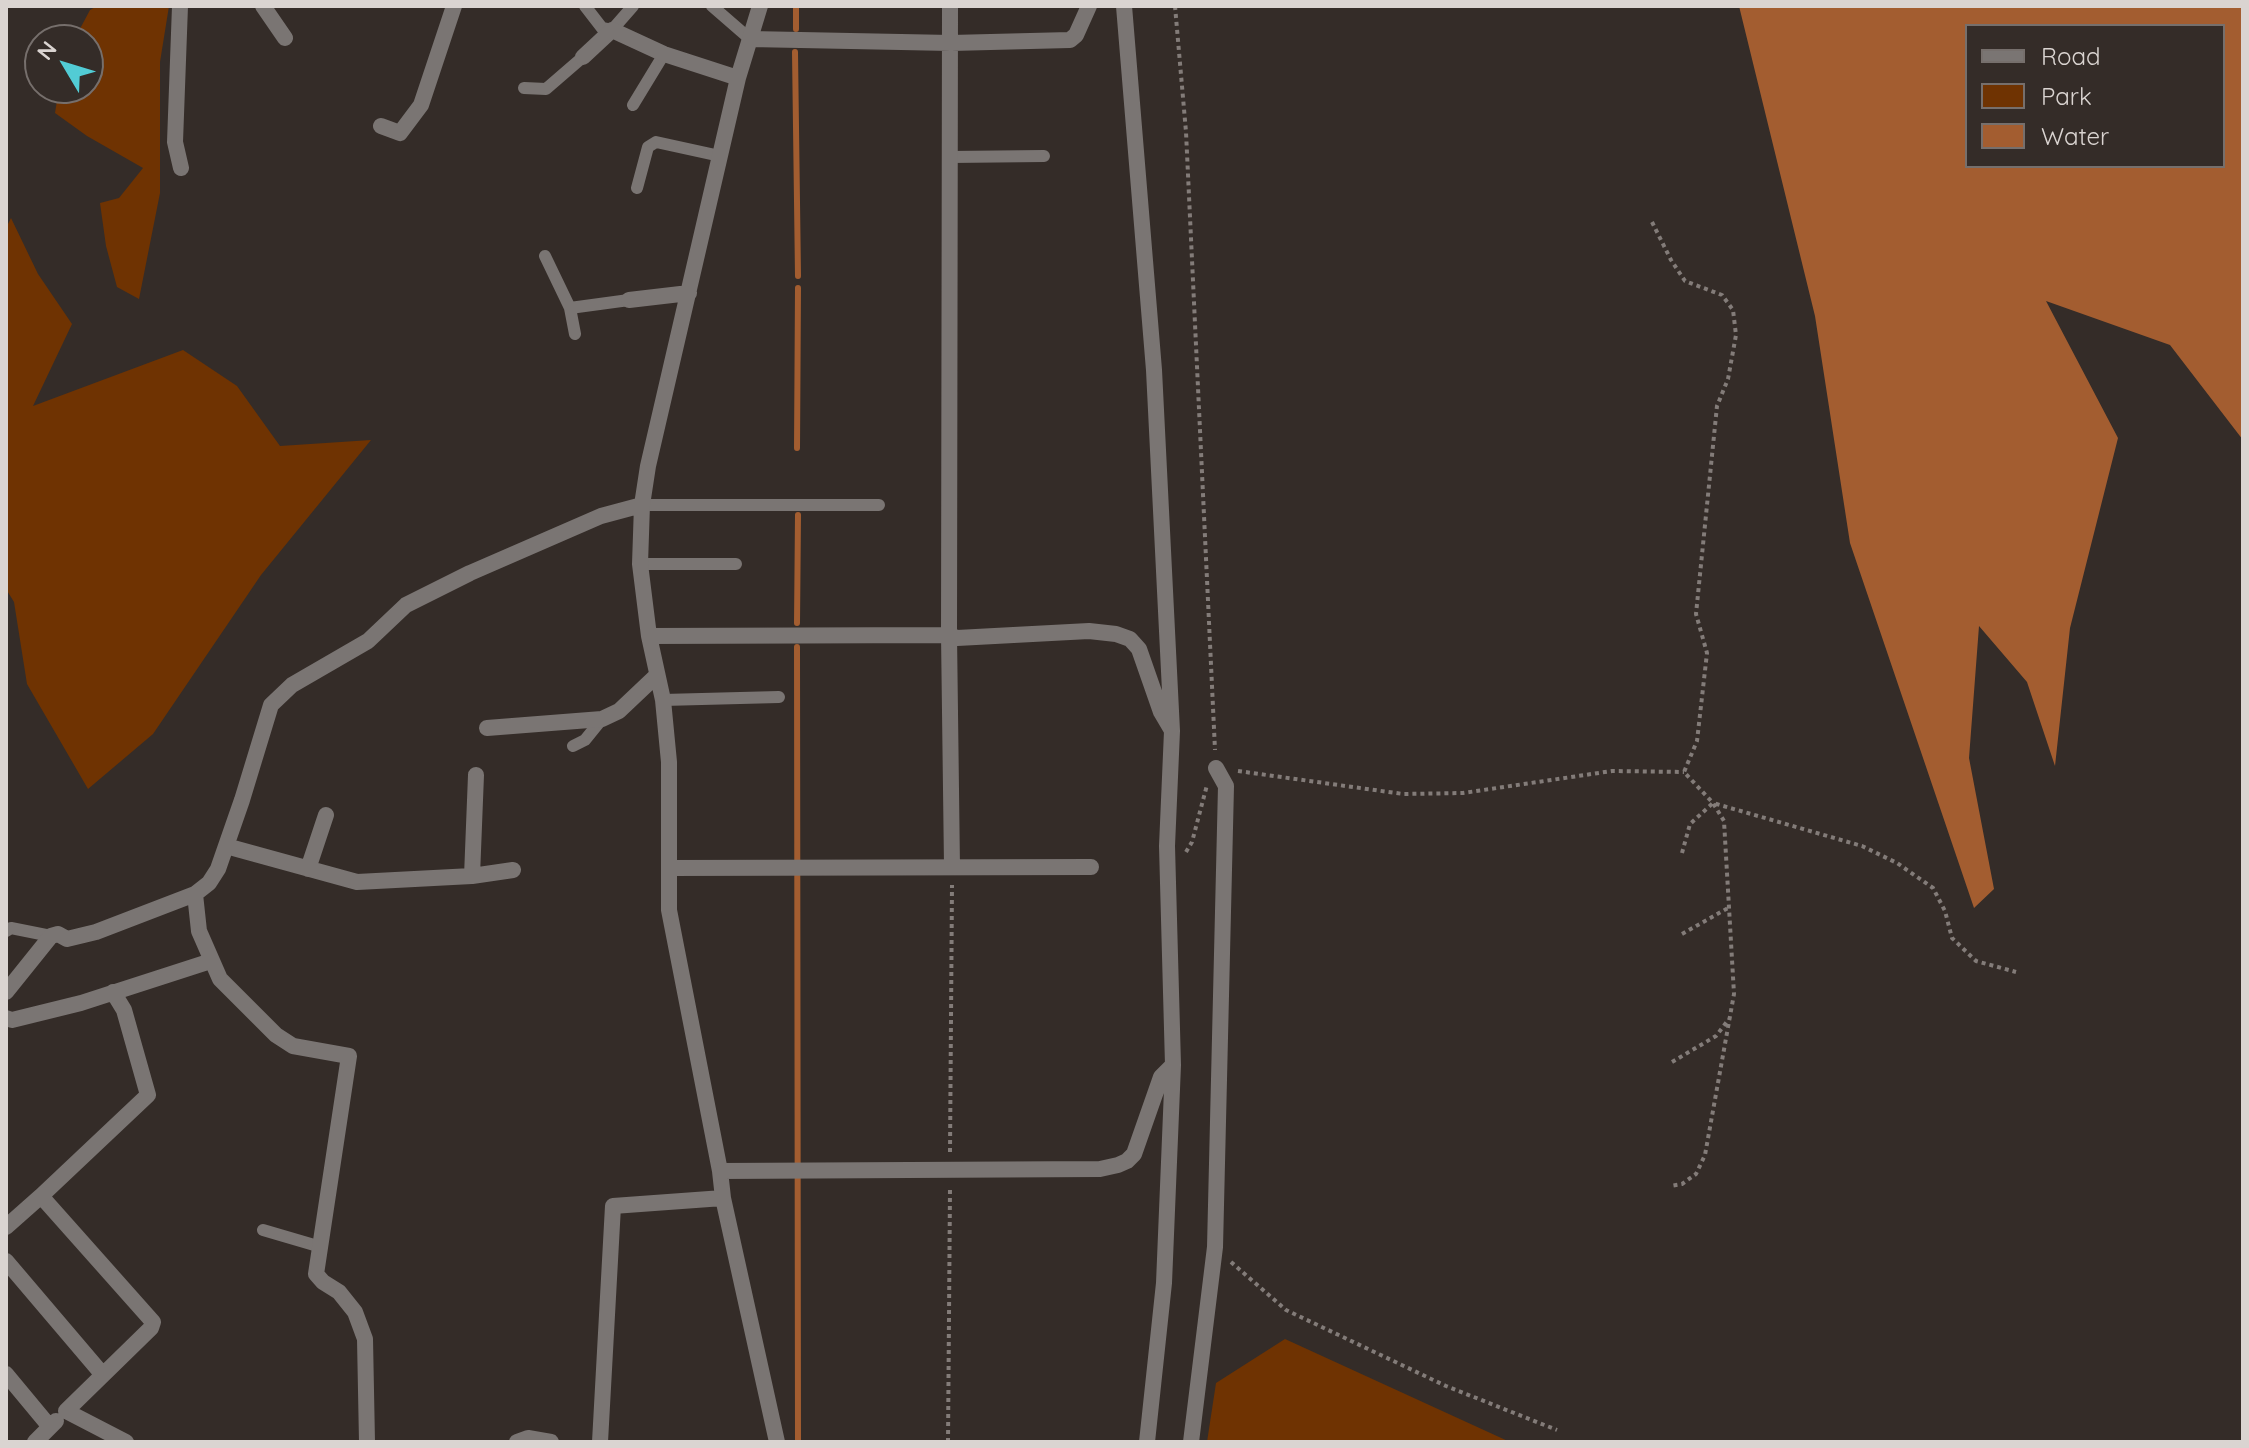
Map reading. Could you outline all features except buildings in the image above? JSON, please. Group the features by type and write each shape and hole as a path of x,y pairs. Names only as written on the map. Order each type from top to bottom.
{"street":[{"path":"180,6 175,142 181,168"},
{"path":"263,6 285,38"},
{"path":"381,126 400,133 421,105 454,6"},
{"path":"760,6 738,78 648,466 642,505 640,564 649,636 663,700 669,762 669,910 723,1198 777,1442"},
{"path":"950,6 949,635 952,866"},
{"path":"750,39 951,43 1070,40 1076,35 1089,6"},
{"path":"1124,6 1154,370 1172,731 1167,846 1173,1065 1164,1283 1147,1442"},
{"path":"583,57 612,30 664,54 738,78"},
{"path":"629,300 689,293"},
{"path":"6,992 51,936 58,934 67,939 96,932 195,894 209,883 218,869 271,705 292,685 368,641 406,605 470,573 601,516 642,505"},
{"path":"649,636 949,635 957,638 1089,631 1116,634 1130,639 1139,649 1161,712 1172,731"},
{"path":"487,728 602,719 619,711 656,676"},
{"path":"1191,1442 1215,1247 1226,786 1216,768"},
{"path":"472,876 476,775"},
{"path":"308,869 326,815"},
{"path":"226,846 357,882 472,876 513,870"},
{"path":"669,868 1091,867"},
{"path":"195,894 199,931 220,979 276,1035 293,1046 349,1056 316,1274 339,1292 355,1312 365,1339 367,1442"},
{"path":"6,1018 12,1020 113,992 211,961"},
{"path":"6,1227 148,1095 124,1010 113,992"},
{"path":"720,1171 1100,1169 1118,1165 1134,1154 1161,1077 1173,1065"},
{"path":"35,1442 151,1328 153,1322 41,1196"},
{"path":"600,1442 613,1206 723,1198"},
{"path":"6,1261 103,1375"},
{"path":"6,1374 50,1427"},
{"path":"66,1411 126,1442"},
{"path":"517,1442 528,1438 551,1442"}],"lane":[{"path":"585,6 602,28 612,30 633,6"},
{"path":"712,6 750,39"},
{"path":"633,105 664,54"},
{"path":"524,88 546,89 583,57"},
{"path":"637,188 648,147 656,142 720,156"},
{"path":"950,157 1044,156"},
{"path":"545,256 570,308 575,334"},
{"path":"570,308 629,300"},
{"path":"642,505 879,505"},
{"path":"640,564 736,564"},
{"path":"663,700 779,697"},
{"path":"573,746 585,740 602,719"},
{"path":"6,931 11,928 51,936"},
{"path":"263,1230 321,1247"}],"path":[{"path":"1175,6 1186,132 1216,768 1203,791 1192,842 1184,856"},
{"path":"1652,222 1685,281 1722,295 1733,310 1736,335 1728,379 1717,406 1696,614 1707,653 1697,741 1684,772"},
{"path":"1216,768 1403,794 1463,793 1612,771 1684,772 1713,803 1724,821 1734,994 1705,1155 1696,1174 1682,1184 1670,1186"},
{"path":"1682,853 1690,824 1713,803"},
{"path":"1713,803 1862,846 1897,863 1933,888 1945,911 1952,938 1976,961 2016,972"},
{"path":"1682,934 1728,908"},
{"path":"1672,1062 1716,1036 1731,1017"},
{"path":"1215,1247 1286,1310 1446,1386 1557,1430"}],"green space":[{"path":"97,6 169,6 160,62 160,193 139,299 117,287 106,246 100,203 119,198 143,168 87,136 55,113 56,104 104,104 104,24 83,24 90,10"},
{"path":"11,218 38,274 72,324 33,406 183,350 237,386 280,446 371,440 261,575 153,734 88,789 27,684 14,602 6,589 6,228"},
{"path":"1285,1339 1510,1442 1207,1442 1216,1383"}],"water":[{"path":"1739,6 2243,6 2243,440 2170,345 2046,301 2118,438 2070,628 2055,766 2027,682 1979,626 1969,758 1994,889 1974,908 1850,543 1815,316"}],"waterway":[{"path":"796,6 796,29"},
{"path":"795,52 798,276"},
{"path":"797,448 798,288"},
{"path":"797,623 798,515"},
{"path":"797,647 798,1442"}]}
